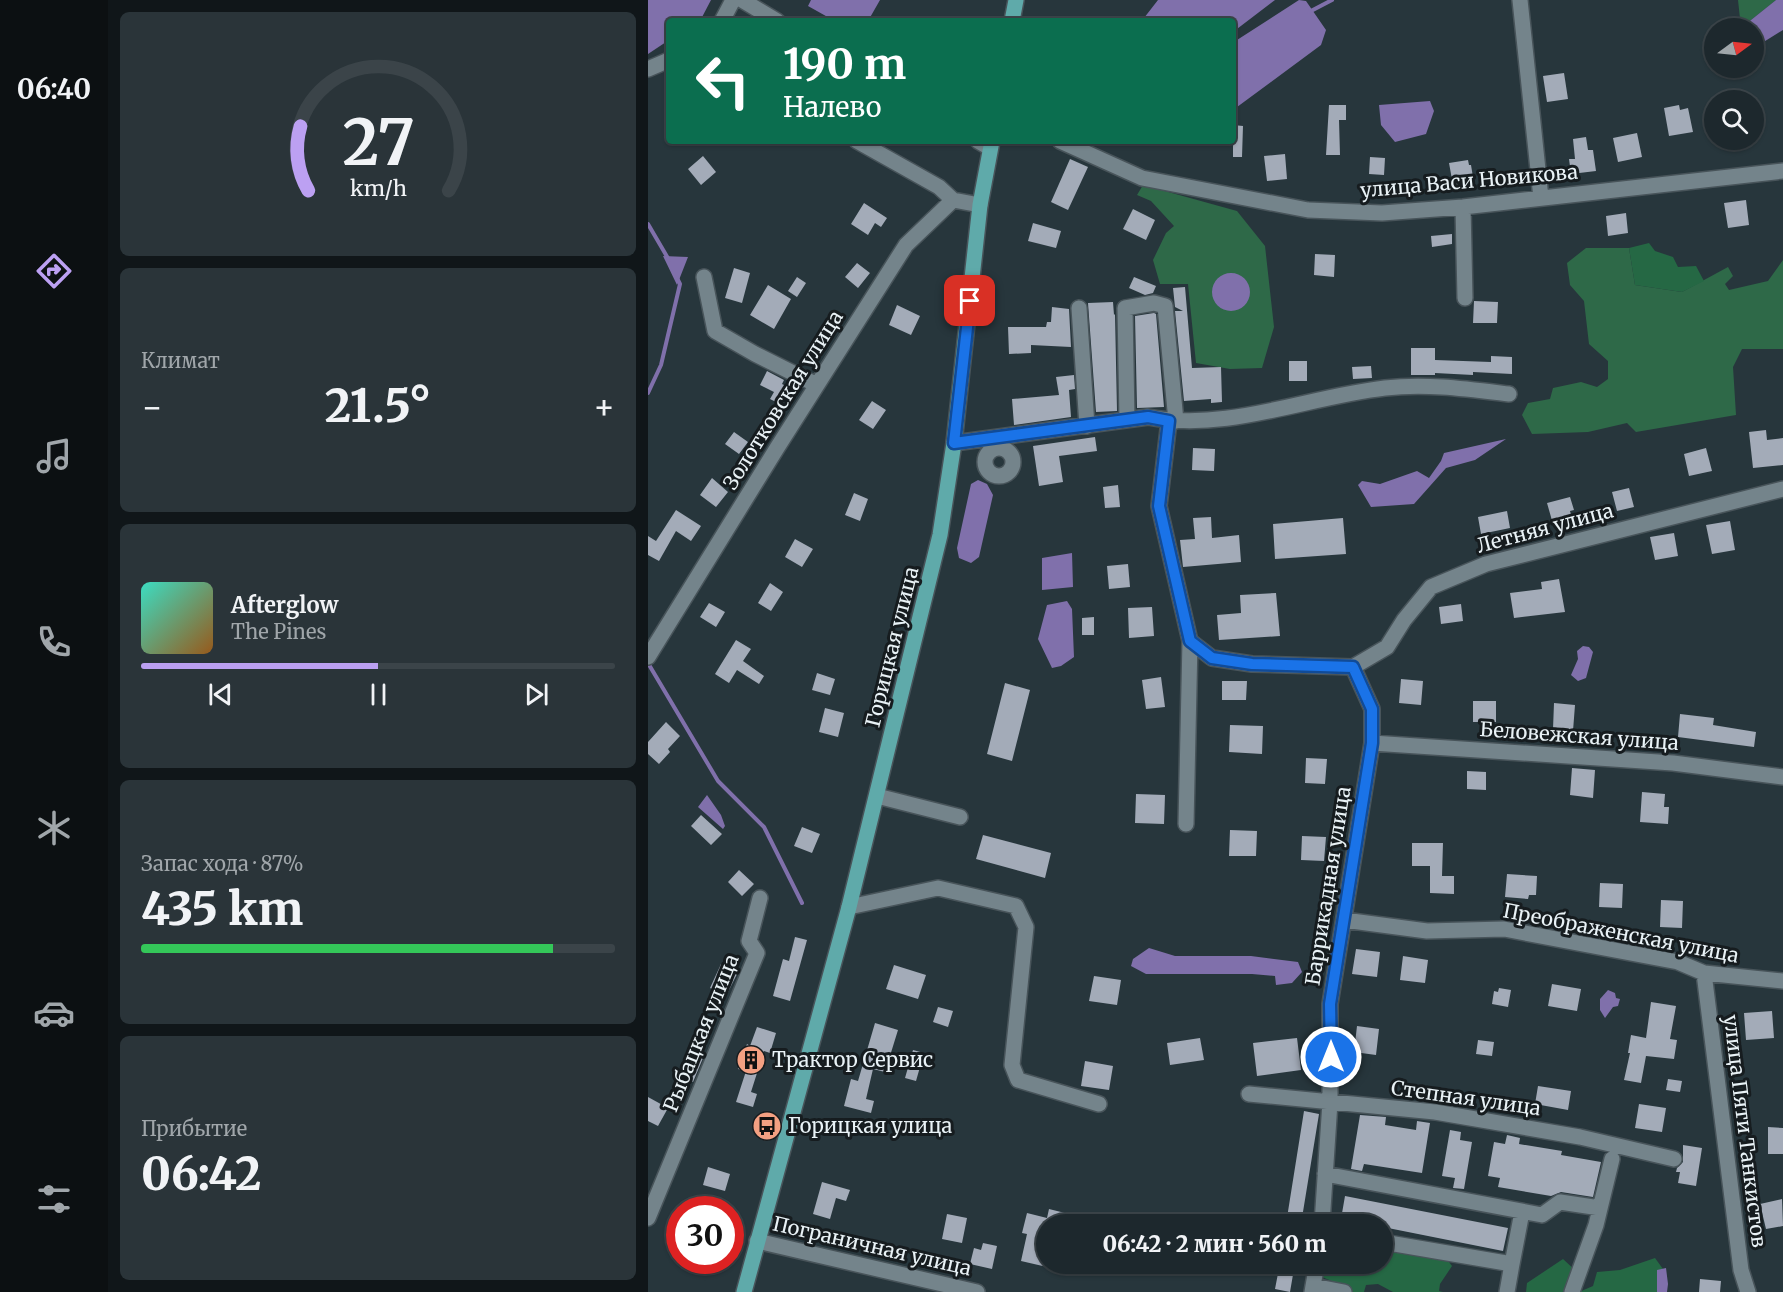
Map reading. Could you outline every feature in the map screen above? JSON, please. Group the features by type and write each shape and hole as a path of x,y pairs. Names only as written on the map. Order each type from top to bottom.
{"main road":[{"path":"1013,18 1016,0"},
{"name":"Горицкая улица","path":"744,1292 849,907 940,535 954,443 987,144"}],"street":[{"path":"724,18 733,0"},
{"path":"742,0 772,18"},
{"path":"1520,0 1541,198"},
{"path":"648,69 666,61"},
{"path":"862,144 939,187 953,200 980,206"},
{"name":"улица Васи Новикова","path":"1067,144 1142,178 1308,210 1382,213 1463,207 1783,171"},
{"name":"Золотковская улица","path":"649,656 906,245 953,200"},
{"path":"1463,207 1465,298"},
{"path":"704,278 716,331 755,354 817,385"},
{"path":"1127,420 1125,308 1154,303 1165,306 1172,421 1159,506 1190,641 1186,824"},
{"path":"1078,308 1087,426"},
{"path":"954,443 996,443 1148,417 1172,421 1248,416 1386,388 1455,387 1509,394"},
{"name":"Летняя улица","path":"1353,667 1387,647 1404,620 1431,587 1464,573 1486,564 1783,489"},
{"path":"1190,641 1212,658 1252,664 1353,667"},
{"name":"Баррикадная улица","path":"1323,1214 1330,1102 1330,1004 1372,743 1372,709 1353,667"},
{"name":"Беловежская улица","path":"1372,743 1673,763 1783,777"},
{"path":"877,796 960,817"},
{"path":"849,907 938,888 1016,906 1026,927 1012,1065 1018,1080 1099,1104"},
{"name":"Рыбацкая улица","path":"648,1218 757,952 749,940 760,898"},
{"name":"Преображенская улица","path":"1344,920 1426,931 1504,929 1678,962 1704,974 1783,981"},
{"name":"улица Пяти Танкистов","path":"1704,974 1741,1270 1748,1292"},
{"name":"Степная улица","path":"1250,1094 1435,1112 1580,1137 1674,1159"},
{"path":"1572,1292 1600,1208 1612,1159"},
{"path":"1325,1174 1542,1215 1560,1202 1600,1208"},
{"path":"1507,1292 1522,1212"},
{"name":"Пограничная улица","path":"757,1241 928,1287 977,1292"},
{"path":"1393,1244 1512,1264"},
{"path":"1315,1274 1313,1289 1344,1292"}],"green space":[{"path":"1738,0 1776,0 1754,18 1740,18"},
{"path":"1143,185 1237,211 1265,246 1274,327 1262,368 1230,369 1196,363 1188,284 1160,284 1153,260 1166,233 1174,226 1151,201 1137,195"},
{"path":"1649,243 1655,251 1673,257 1678,267 1696,266 1704,281 1682,292 1635,285 1629,248"},
{"path":"1586,248 1629,248 1635,285 1682,292 1728,267 1733,276 1725,284 1729,290 1768,281 1783,260 1783,349 1742,349 1733,367 1736,415 1636,432 1627,423 1588,432 1532,434 1522,415 1528,403 1550,399 1553,388 1581,382 1597,387 1608,379 1608,361 1589,344 1584,301 1570,285 1567,263"},
{"path":"1404,1250 1446,1258 1452,1266 1440,1284 1439,1291 1443,1292 1393,1292 1378,1284 1366,1285 1364,1292 1331,1292 1334,1282 1322,1277 1322,1274 1393,1274 1393,1253"},
{"path":"1655,1258 1663,1269 1657,1271 1657,1292 1579,1292 1593,1286 1597,1272 1620,1270"},
{"path":"1563,1259 1577,1272 1570,1292 1526,1292 1527,1283"}],"shaded area":[{"path":"648,0 711,0 702,18 666,18 666,42 648,54"},
{"path":"811,0 880,0 870,18 829,18 808,6"},
{"path":"1158,0 1275,0 1236,30 1236,18 1144,18"},
{"path":"1299,0 1306,1 1326,30 1321,45 1236,108 1237,40"},
{"path":"1776,0 1783,0 1783,30 1764,42 1764,18 1754,18"},
{"path":"1430,101 1434,111 1426,134 1395,142 1381,125 1379,105"},
{"path":"663,256 688,257 677,285"},
{"path":"1231,273 1238,274 1244,279 1249,285 1249,299 1244,305 1238,310 1231,311 1224,310 1218,305 1213,299 1212,292 1213,285 1218,279 1224,274"},
{"path":"1506,439 1475,460 1446,468 1414,504 1371,507 1358,485 1362,481 1380,484 1417,471 1429,478 1444,453"},
{"path":"978,480 987,484 993,495 979,557 971,563 959,558 957,548 971,484"},
{"path":"1072,553 1073,587 1042,590 1042,558"},
{"path":"1067,601 1072,609 1074,657 1061,666 1052,668 1038,639 1047,605"},
{"path":"1583,646 1589,647 1593,652 1586,678 1578,681 1571,675 1578,659 1577,651"},
{"path":"707,795 721,815 725,826 723,829 698,807"},
{"path":"1149,948 1175,956 1251,956 1298,962 1302,972 1292,983 1276,985 1275,976 1252,974 1146,974 1131,966 1133,959"},
{"path":"1608,990 1620,999 1618,1006 1613,1007 1605,1018 1600,1010 1600,999"},
{"path":"1666,1268 1667,1292 1657,1292 1657,1270"}],"building":[{"path":"1564,73 1568,99 1547,102 1543,76"},
{"path":"1329,105 1346,105 1346,120 1339,120 1340,155 1326,155"},
{"path":"1679,105 1680,110 1688,108 1693,132 1669,136 1664,108"},
{"path":"1236,125 1243,126 1242,157 1233,157"},
{"path":"1637,133 1642,157 1618,162 1613,138"},
{"path":"1586,137 1588,150 1593,150 1596,171 1571,174 1569,159 1575,159 1573,139"},
{"path":"1285,154 1287,179 1267,181 1264,156"},
{"path":"703,156 716,172 701,185 688,169"},
{"path":"1370,157 1385,158 1384,175 1369,174"},
{"path":"1070,159 1088,167 1068,210 1051,202"},
{"path":"1468,160 1473,177 1470,177 1470,182 1453,185 1449,163"},
{"path":"1746,200 1749,225 1728,228 1724,203"},
{"path":"864,203 887,218 881,227 875,223 868,235 851,224"},
{"path":"1133,209 1155,220 1146,240 1123,229"},
{"path":"1626,213 1628,233 1608,236 1606,216"},
{"path":"1033,223 1061,231 1056,248 1028,241"},
{"path":"1452,234 1452,244 1432,247 1431,236"},
{"path":"1315,254 1335,255 1334,277 1314,275"},
{"path":"857,263 870,273 858,288 845,277"},
{"path":"734,268 750,273 742,303 725,298"},
{"path":"797,277 806,283 797,297 788,291"},
{"path":"1134,277 1156,286 1153,293 1145,295 1129,288"},
{"path":"768,285 791,299 774,329 750,315"},
{"path":"1185,287 1192,368 1221,367 1222,402 1211,403 1211,399 1184,401 1175,311 1183,311 1175,307 1173,288"},
{"path":"1474,301 1498,302 1497,323 1473,323"},
{"path":"1113,302 1117,411 1096,412 1088,303"},
{"path":"897,305 920,316 911,335 889,325"},
{"path":"1052,307 1069,309 1071,347 1031,345 1031,353 1009,354 1008,327 1046,327 1047,322 1051,322"},
{"path":"1156,314 1164,407 1137,408 1135,316"},
{"path":"1411,348 1435,348 1435,360 1491,362 1491,356 1512,357 1512,374 1473,372 1473,375 1435,373 1435,375 1411,375"},
{"path":"1289,361 1307,361 1307,381 1289,381"},
{"path":"1371,366 1372,378 1353,379 1352,367"},
{"path":"767,371 784,380 782,384 790,388 782,405 770,399 774,392 760,385"},
{"path":"1074,375 1075,389 1069,390 1071,417 1014,425 1012,399 1059,395 1056,377"},
{"path":"872,401 886,410 873,429 859,420"},
{"path":"1766,430 1767,440 1783,438 1783,465 1753,468 1749,432"},
{"path":"734,432 748,442 739,454 725,444"},
{"path":"1095,437 1097,451 1059,456 1063,482 1039,486 1033,446"},
{"path":"1193,448 1215,449 1214,471 1192,470"},
{"path":"1706,448 1712,471 1689,476 1684,454"},
{"path":"712,478 728,492 716,507 700,495"},
{"path":"1118,485 1120,507 1105,508 1103,487"},
{"path":"1629,488 1634,507 1617,511 1612,492"},
{"path":"854,493 868,499 860,521 845,515"},
{"path":"1570,497 1574,510 1570,511 1572,518 1553,524 1547,503"},
{"path":"676,510 701,526 691,541 676,531 659,561 648,555 648,536 656,541"},
{"path":"1507,511 1510,528 1481,534 1478,517"},
{"path":"1211,517 1212,538 1239,535 1241,562 1183,567 1180,540 1195,539 1193,518"},
{"path":"1343,518 1346,554 1275,559 1273,524"},
{"path":"1730,521 1735,550 1712,554 1706,525"},
{"path":"1674,533 1678,556 1655,560 1650,537"},
{"path":"795,539 813,549 802,567 785,557"},
{"path":"1128,564 1130,587 1109,589 1107,566"},
{"path":"1559,579 1565,612 1514,618 1510,593 1542,589 1541,582"},
{"path":"770,583 783,592 771,611 758,603"},
{"path":"1276,593 1280,636 1219,640 1217,615 1241,613 1240,595"},
{"path":"709,603 725,612 716,627 700,617"},
{"path":"1461,604 1463,621 1441,624 1439,607"},
{"path":"1152,607 1154,636 1129,638 1128,608"},
{"path":"1094,617 1094,635 1082,635 1082,618"},
{"path":"736,640 751,649 743,661 764,676 759,684 737,670 729,683 715,674"},
{"path":"817,673 835,679 830,695 812,690"},
{"path":"1161,677 1165,707 1146,709 1142,680"},
{"path":"1401,679 1423,681 1421,705 1399,703"},
{"path":"1222,681 1247,681 1246,700 1222,700"},
{"path":"1005,683 1030,690 1012,761 987,754"},
{"path":"1473,701 1496,701 1496,722 1473,722"},
{"path":"1554,703 1575,705 1573,731 1553,729"},
{"path":"825,708 844,713 838,737 819,732"},
{"path":"1680,714 1714,718 1713,725 1756,732 1754,747 1678,737"},
{"path":"666,722 680,736 668,749 670,752 659,764 648,754 648,742"},
{"path":"1230,725 1263,726 1262,754 1229,752"},
{"path":"1306,758 1327,759 1325,784 1305,783"},
{"path":"1572,768 1595,770 1593,798 1570,795"},
{"path":"1467,771 1486,772 1486,790 1467,789"},
{"path":"1642,792 1665,794 1664,807 1669,807 1668,824 1640,822"},
{"path":"1136,794 1165,795 1164,824 1135,823"},
{"path":"701,815 722,834 711,845 691,826"},
{"path":"802,827 820,834 812,853 794,846"},
{"path":"1230,830 1257,831 1256,856 1229,856"},
{"path":"983,835 1051,853 1045,878 976,859"},
{"path":"1302,836 1326,837 1324,861 1301,860"},
{"path":"1412,843 1443,843 1442,876 1454,876 1454,894 1430,893 1430,866 1412,866"},
{"path":"739,870 754,884 742,896 728,882"},
{"path":"1507,874 1537,876 1536,895 1529,895 1528,899 1505,897"},
{"path":"1600,883 1623,884 1622,908 1599,907"},
{"path":"1661,900 1683,901 1682,928 1660,927"},
{"path":"795,937 807,940 790,1001 773,996 783,959 789,961"},
{"path":"1356,949 1380,952 1377,977 1352,974"},
{"path":"1403,956 1428,960 1425,983 1400,980"},
{"path":"721,964 738,972 726,996 710,988"},
{"path":"894,965 926,975 918,999 886,989"},
{"path":"1094,976 1121,980 1117,1005 1089,1001"},
{"path":"1552,984 1581,989 1577,1011 1548,1006"},
{"path":"1499,988 1511,990 1508,1007 1492,1004 1494,991 1498,992"},
{"path":"1651,1002 1676,1006 1670,1039 1677,1040 1674,1059 1646,1056 1641,1083 1624,1080 1631,1035 1646,1038"},
{"path":"938,1007 953,1011 948,1027 933,1022"},
{"path":"1772,1011 1774,1038 1746,1040 1744,1013"},
{"path":"875,1023 898,1030 885,1072 873,1069 866,1099 874,1101 871,1113 844,1106 851,1079 858,1081"},
{"path":"1357,1026 1379,1029 1376,1055 1354,1052"},
{"path":"757,1027 776,1033 770,1053 764,1051 751,1092 757,1094 753,1107 736,1102 746,1071 738,1069 747,1044 750,1046"},
{"path":"1200,1038 1204,1060 1170,1065 1167,1043"},
{"path":"1297,1038 1301,1070 1257,1076 1253,1043"},
{"path":"1478,1040 1494,1042 1492,1056 1476,1054"},
{"path":"913,1050 924,1053 916,1081 905,1078"},
{"path":"695,1055 703,1058 693,1082 685,1079"},
{"path":"1085,1061 1113,1066 1109,1090 1081,1086"},
{"path":"1668,1079 1682,1081 1680,1092 1666,1090"},
{"path":"1538,1086 1571,1091 1568,1110 1535,1104"},
{"path":"648,1097 668,1108 658,1126 648,1121"},
{"path":"1639,1104 1666,1108 1662,1132 1635,1128"},
{"path":"1304,1111 1319,1114 1303,1214 1288,1214"},
{"path":"1360,1115 1386,1117 1385,1125 1416,1130 1417,1121 1430,1123 1422,1173 1364,1164 1362,1171 1351,1169"},
{"path":"1768,1127 1783,1128 1783,1154 1768,1154"},
{"path":"1450,1130 1461,1132 1460,1140 1472,1142 1464,1189 1453,1188 1455,1178 1442,1176"},
{"path":"1507,1135 1520,1138 1519,1144 1562,1151 1561,1155 1601,1162 1593,1197 1561,1192 1551,1196 1498,1187 1500,1178 1488,1176 1494,1142 1505,1144"},
{"path":"1683,1145 1702,1148 1696,1186 1678,1183 1680,1172 1676,1172 1683,1162"},
{"path":"708,1167 730,1174 725,1191 703,1185"},
{"path":"822,1182 850,1190 846,1201 836,1198 830,1219 813,1214"},
{"path":"1345,1196 1508,1228 1503,1251 1393,1229 1393,1214 1342,1214"},
{"path":"1782,1199 1783,1226 1766,1229 1760,1204"},
{"path":"1049,1209 1069,1214 1048,1214"},
{"path":"1027,1213 1036,1215 1036,1264 1021,1261 1027,1234 1022,1233"},
{"path":"947,1214 967,1218 962,1243 942,1239"},
{"path":"983,1243 997,1246 992,1269 970,1264 974,1248 981,1250"},
{"path":"1278,1274 1293,1274 1290,1292 1275,1289"},
{"path":"1700,1279 1721,1281 1720,1292 1699,1292"}],"waterway":[{"path":"1309,12 1332,0"},
{"path":"648,224 669,260"},
{"path":"648,393 661,365 680,284 677,278"},
{"path":"648,663 718,781 764,827 802,903"}],"place":[{"name":"Трактор Сервис","path":"751,1060"},
{"name":"Горицкая улица","path":"767,1126"}],"route":[{"path":"970,301 954,443 1148,417 1169,421 1159,506 1190,641 1212,658 1252,664 1353,667 1372,709 1372,743 1330,1004 1331,1057"}]}
